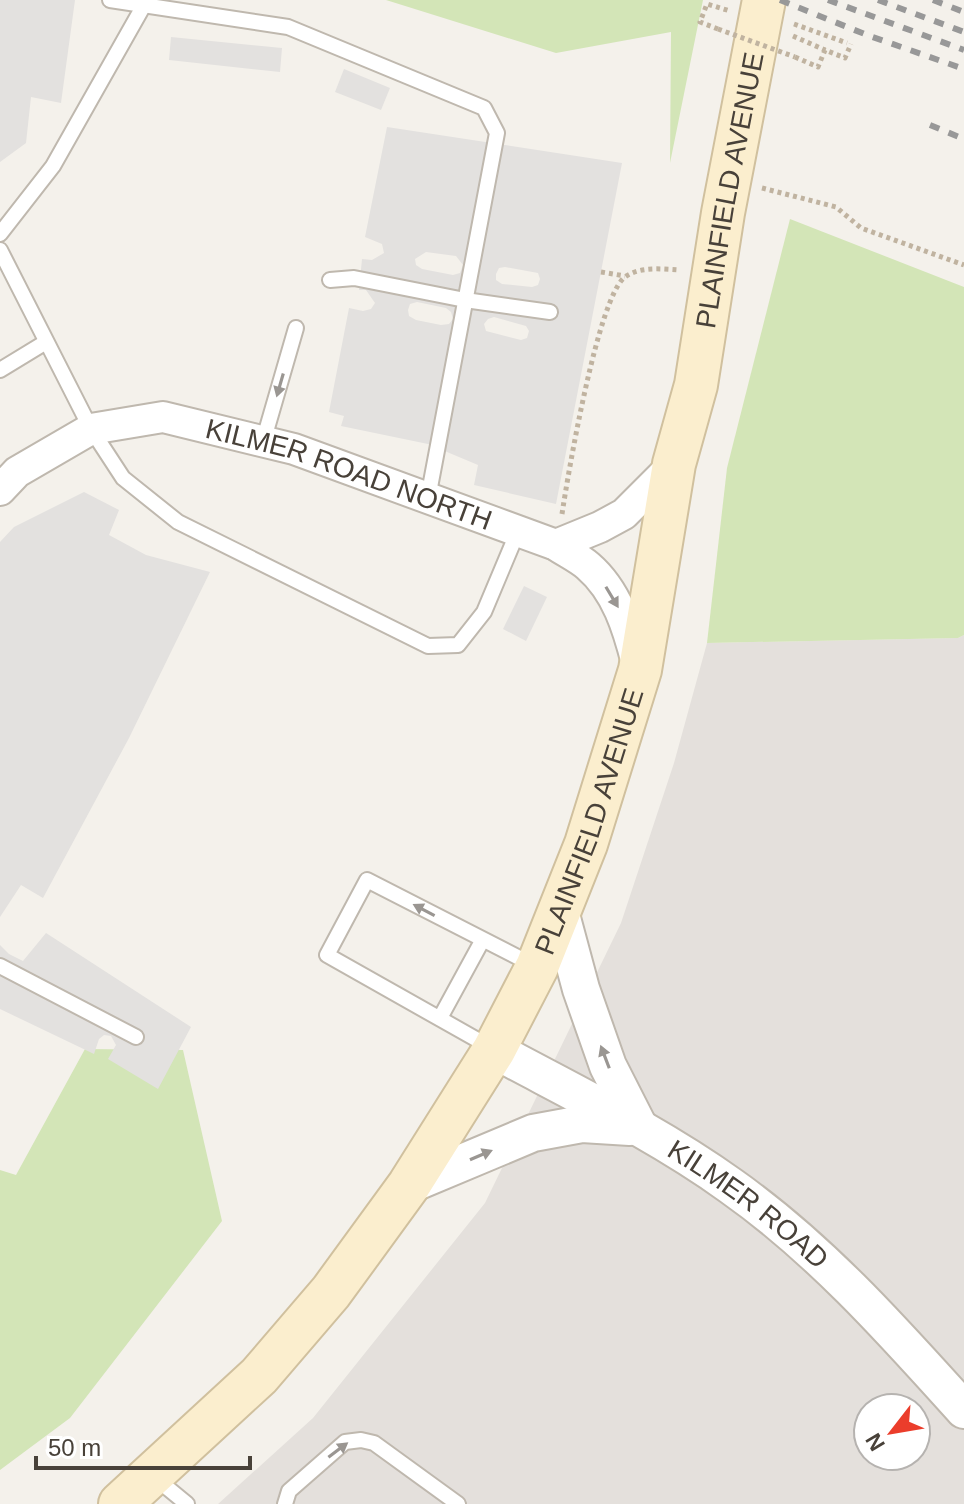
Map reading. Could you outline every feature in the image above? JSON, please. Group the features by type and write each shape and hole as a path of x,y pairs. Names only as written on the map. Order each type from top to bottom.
{"main road":[{"name":"PLAINFIELD AVENUE","path":"120,1504 259,1376 331,1292 409,1185 494,1050 537,967 589,834 640,670 674,464 696,385 723,213 758,23"}],"street":[{"name":"KILMER ROAD NORTH","path":"0,490 17,472 91,429 163,417 294,449 518,531 558,534 610,591 626,623 640,670"},
{"path":"558,534 600,527 624,514 674,464"},
{"path":"409,1185 533,1133 582,1124 639,1127 608,1066 581,989 560,911"},
{"name":"KILMER ROAD","path":"494,1050 639,1127 687,1155 735,1189 787,1231 868,1307 964,1410"}],"lane":[{"path":"110,0 288,27 484,108 497,133 428,498"},
{"path":"0,234 53,166 144,5"},
{"path":"0,250 91,429 123,478 178,522 428,646 458,645 484,612 518,531"},
{"path":"330,280 354,278 465,300 550,312"},
{"path":"263,442 296,328"},
{"path":"0,370 46,342"},
{"path":"494,1050 327,955 367,880 537,967"},
{"path":"440,1018 482,941"},
{"path":"0,966 136,1037"},
{"path":"285,1504 289,1491 345,1442 361,1440 374,1443 458,1504"},
{"path":"152,1476 187,1504"}],"path":[{"path":"758,23 700,22 707,4 758,23 845,58 849,43 758,23"},
{"path":"758,23 795,57 818,67 825,50"},
{"path":"757,187 836,207 861,228 964,265"},
{"path":"558,534 593,355 617,285 626,276 640,270 679,270"},
{"path":"601,272 626,276"}],"shaded area":[{"path":"0,0 75,0 61,103 31,97 26,143 0,162"},
{"path":"171,37 282,48 280,72 169,60"},
{"path":"344,69 390,88 381,110 335,92"},
{"path":"387,127 622,163 556,504 474,485 478,465 428,444 341,426 344,416 329,412 349,308 363,311 371,309 375,303 366,290 359,290 362,259 372,260 384,253 382,244 365,237","holes":["426,252 456,256 463,265 460,273 453,275 422,269 416,265 415,259","499,268 538,273 538,285 502,284 496,280","417,302 446,308 453,319 449,324 441,325 416,320 409,316 410,304","494,317 526,326 529,331 527,338 521,340 486,331 484,324"]},
{"path":"84,492 119,510 109,535 146,555 210,572 129,738 43,898 21,885 0,917 0,542 14,527"},
{"path":"524,586 547,597 526,641 503,629"},
{"path":"964,635 964,1504 218,1504 313,1418 485,1203 621,923 674,763 707,643 958,638"},
{"path":"46,933 191,1027 158,1089 108,1059 116,1045 111,1036 104,1035 99,1039 94,1054 0,1009 0,945 23,961"}],"green space":[{"path":"386,0 703,0 670,163 671,32 556,53"},
{"path":"790,219 964,287 964,635 958,638 707,643 727,468"},
{"path":"85,1049 183,1050 222,1221 70,1418 0,1470 0,1170 16,1175"}],"railway":[{"path":"780,0 964,69"},
{"path":"828,0 964,50"},
{"path":"878,0 964,32"},
{"path":"933,0 964,12"},
{"path":"930,125 964,139"}]}
